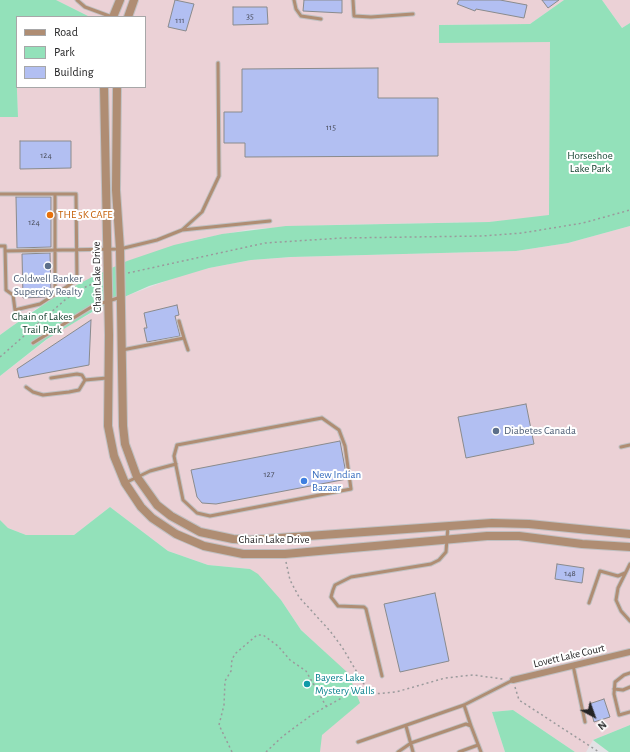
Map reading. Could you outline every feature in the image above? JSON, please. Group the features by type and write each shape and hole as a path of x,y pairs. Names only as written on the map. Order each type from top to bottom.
{"street":[{"path":"113,16 120,0"},
{"path":"128,16 134,0"},
{"name":"Chain Lake Drive","path":"104,88 110,440 114,456 125,483 141,507 152,518 176,534 204,546 244,554 284,554 487,536 519,536 582,544 630,547"},
{"name":"Chain Lake Drive","path":"117,88 116,190 121,275 123,426 125,444 137,477 157,505 171,516 200,532 233,539 275,540 492,523 529,524 630,534"},
{"name":"Lovett Lake Court","path":"513,680 630,652"}],"lane":[{"path":"77,0 85,7 110,16"},
{"path":"294,0 296,9 301,16 321,19"},
{"path":"353,0 354,16 371,17 413,14"},
{"path":"182,230 202,212 219,176 218,62"},
{"path":"0,194 76,194 77,280 40,304 15,310 13,295 6,290 5,246 0,246"},
{"path":"55,194 55,295"},
{"path":"5,251 77,248 120,249 157,240 182,230 270,221"},
{"path":"33,343 83,311 108,300 121,297"},
{"path":"179,321 188,350"},
{"path":"109,335 122,334"},
{"path":"122,350 184,338"},
{"path":"51,378 77,374 82,376 85,380"},
{"path":"85,380 109,378"},
{"path":"26,387 33,392 43,395 69,392 79,390 85,380"},
{"path":"322,418 339,430 346,446 351,489 210,516 197,513 183,500 176,464 174,456 177,445 322,418"},
{"path":"621,447 630,445"},
{"path":"125,483 150,471 176,464"},
{"path":"382,676 366,609 364,607 338,606 331,597 335,585 351,577 431,564 439,560 446,552 448,526"},
{"path":"630,564 618,588 616,600 621,611 630,621"},
{"path":"589,603 600,571 618,576 626,573"},
{"path":"573,665 585,722"},
{"path":"630,673 624,675 615,682 614,689 619,715 630,712"},
{"path":"358,742 464,705 513,680"},
{"path":"614,689 623,690 630,687"},
{"path":"464,705 480,752"},
{"path":"398,752 411,743 466,724 471,726"},
{"path":"406,726 413,752"},
{"path":"459,752 478,745"}],"path":[{"path":"121,275 264,243 342,238 482,236 522,233 583,223 630,210"},
{"path":"0,357 66,299 91,284 108,278"},
{"path":"232,752 219,725 224,705 225,681 231,671 232,659 236,653 257,635 263,635 278,646 290,660 306,671 326,706"},
{"path":"513,680 520,700 599,752"},
{"path":"266,752 283,736 326,706 364,685"}],"shaded area":[{"path":"56,0 564,0 530,24 439,25 552,39 553,216 489,222 329,225 251,229 199,239 78,284 34,310 0,335 0,117 18,116 17,88 146,88 146,16 88,16"},
{"path":"602,0 630,0 630,23 622,28"},
{"path":"630,226 630,725 593,740 586,752 575,752 513,710 492,712 505,752 320,752 321,735 359,703 328,655 301,630 281,600 250,569 208,565 168,551 110,507 74,535 26,535 8,528 0,520 0,376 57,332 116,300 179,276 209,268 251,260 293,257 516,251 568,243"}],"green space":[{"path":"0,0 56,0 88,16 16,16 16,88 18,117 0,117"},
{"path":"564,0 602,0 622,28 630,23 630,226 568,243 516,251 291,257 251,260 209,268 149,286 97,309 47,339 0,376 0,335 56,296 92,277 127,261 174,245 222,234 286,226 489,222 549,215 550,42 439,43 439,25 530,24"},
{"path":"110,507 168,551 208,565 250,569 258,574 281,600 301,630 348,673 360,703 322,735 320,752 0,752 0,520 8,528 26,535 74,535"},
{"path":"513,710 575,752 505,752 492,712"},
{"path":"630,725 630,752 609,752 593,740"}],"building":[{"path":"175,0 194,4 186,31 168,27"},
{"path":"304,0 342,0 342,13 303,11"},
{"path":"459,0 500,0 527,5 524,18 476,9 475,11 457,4"},
{"path":"542,0 559,0 548,8"},
{"path":"233,7 267,7 268,24 233,25"},
{"path":"378,68 378,98 438,98 438,156 245,157 245,143 224,143 224,112 242,112 242,69"},
{"path":"20,141 71,141 71,168 20,169"},
{"path":"16,197 51,197 51,247 17,248"},
{"path":"50,253 51,293 45,297 23,298 22,254"},
{"path":"177,305 179,315 175,316 180,336 147,342 144,328 147,328 144,313"},
{"path":"91,320 89,365 19,378 17,369"},
{"name":"Diabetes Canada","path":"526,404 534,444 466,458 458,417"},
{"path":"340,441 347,479 216,504 202,503 197,497 191,470"},
{"path":"557,564 584,568 582,583 555,579"},
{"path":"435,593 449,661 400,672 384,604"},
{"path":"604,699 610,717 594,722 589,704"}],"place":[{"name":"THE 5K CAFE","path":"50,215"},
{"name":"Coldwell Banker Supercity Realty","path":"48,266"},
{"name":"Diabetes Canada","path":"496,431"},
{"name":"New Indian Bazaar","path":"304,481"},
{"name":"Bayers Lake Mystery Walls","path":"307,684"}],"park label":[{"name":"Horseshoe Lake Park","path":"590,162"},
{"name":"Chain of Lakes Trail Park","path":"42,323"}]}
